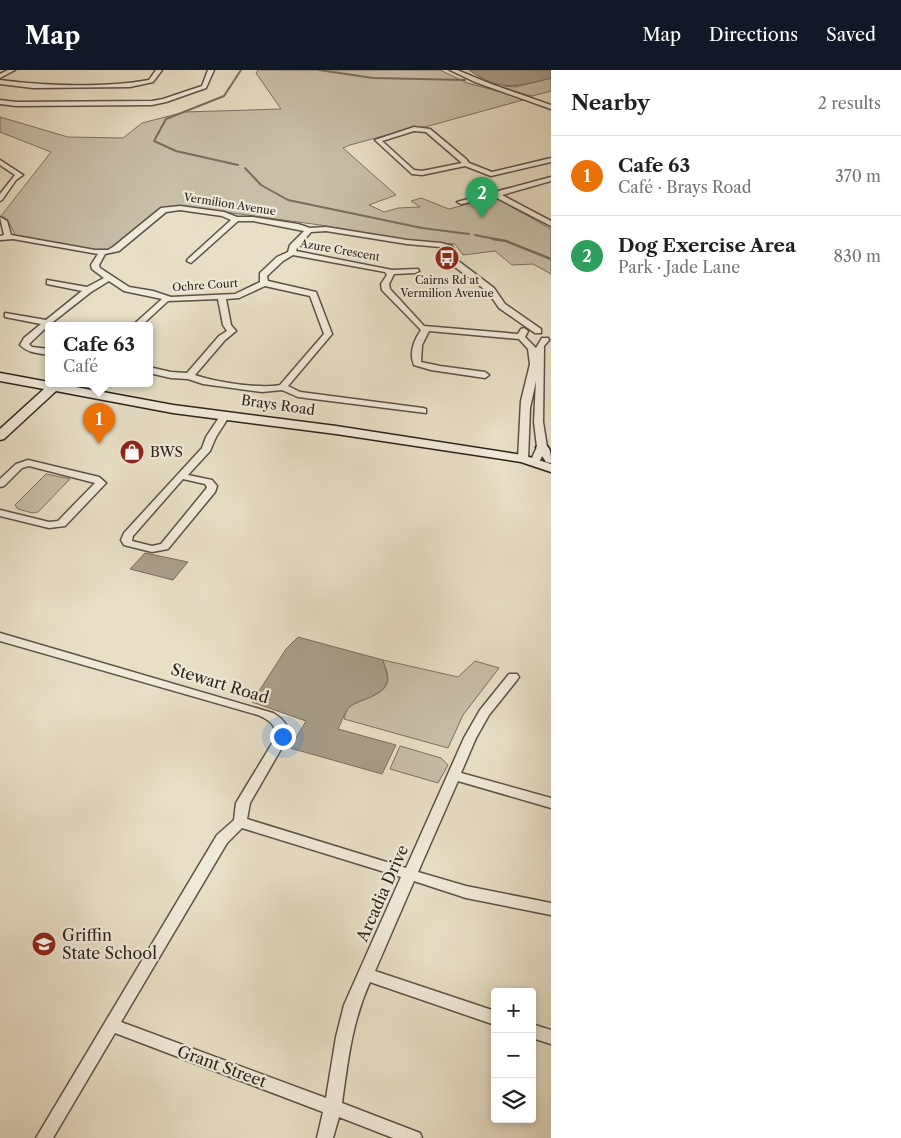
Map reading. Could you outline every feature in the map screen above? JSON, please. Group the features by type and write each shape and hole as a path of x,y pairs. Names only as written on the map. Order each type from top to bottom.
{"main road":[{"name":"Brays Road","path":"0,377 45,385"},
{"path":"0,436 53,387"},
{"name":"Brays Road","path":"53,387 173,409 488,453 528,456 551,468"},
{"path":"542,447 551,459"}],"street":[{"path":"0,76 12,70"},
{"path":"0,82 34,86 130,86 151,81 158,70"},
{"path":"0,102 16,104 152,103 204,87 211,70"},
{"path":"452,70 494,88 526,97 551,108"},
{"path":"466,164 464,160 428,130 414,129 378,140 412,172 422,173 466,164 491,174 551,160"},
{"path":"0,162 10,169 19,172 20,175 14,179 0,199"},
{"path":"461,202 496,195 551,179"},
{"path":"496,195 551,224"},
{"name":"Vermilion Avenue","path":"103,252 116,249 164,210 171,208 224,214 236,219 253,219 298,226 309,230 326,229 407,242 441,245 450,249 452,258 462,269 491,290 502,306 523,320"},
{"path":"539,218 551,215"},
{"path":"0,219 3,221 8,237"},
{"path":"191,261 236,219"},
{"path":"153,371 171,375 189,376 203,381 262,389 273,390 283,387 328,334 313,294 264,283 264,275 280,259 292,253 292,247 309,230"},
{"path":"0,238 8,237 103,252 95,268 109,278 88,290 48,322"},
{"name":"Azure Crescent","path":"292,253 391,272 392,275 385,284 386,290 419,326 426,330"},
{"path":"391,272 415,271"},
{"name":"Ochre Court","path":"109,278 127,289 153,293 166,299 222,297 244,294 264,283"},
{"path":"50,282 88,290"},
{"path":"189,376 222,338 232,331 227,325 222,297"},
{"path":"141,322 166,299"},
{"path":"8,315 45,323"},
{"path":"523,320 546,336"},
{"path":"523,320 523,336 534,354 533,380 526,402 528,456 537,455 542,447 537,414 542,367 540,346 546,336"},
{"path":"45,325 27,340 24,345 45,351"},
{"path":"485,375 464,370 425,366 417,363 420,338 426,330 523,336 535,342 546,336"},
{"path":"283,387 298,394 423,411"},
{"path":"181,476 208,482 212,485 212,489 164,547 152,549 128,543 126,538 128,535 181,476 206,449 225,415"},
{"path":"0,484 19,466 28,463 96,479 101,483 66,522 59,525 50,525 0,513"},
{"name":"Stewart Road","path":"0,637 242,706 268,715 279,722 283,728 282,737 243,803 240,822"},
{"name":"Arcadia Drive","path":"324,1138 332,1108 346,1023 365,974 476,725 513,678"},
{"path":"453,775 551,802"},
{"path":"44,1138 222,838 240,822 478,895 551,909"},
{"path":"365,974 491,1017"},
{"name":"Grant Street","path":"111,1025 414,1138"},
{"path":"536,1032 551,1037"}],"shaded area":[{"path":"258,70 440,70 467,83 520,97 523,100 343,148 396,195 369,205 384,212 398,208 420,207 411,201 421,198 449,209 494,197 551,229 551,274 533,264 512,265 495,251 463,255 455,244 411,241 320,225 181,206 161,208 111,249 98,250 16,236 7,219 1,216 51,152 0,132 0,117 68,137 123,138 142,123 185,112 281,109 256,73"},
{"path":"469,70 551,70 551,78 528,84 509,86 490,82"},
{"path":"551,78 551,91 532,96 501,88 505,86 515,87"},
{"path":"46,474 70,479 38,512 32,513 18,509 15,505"},
{"path":"145,553 188,562 173,580 130,569"},
{"path":"298,637 383,660 387,677 385,687 377,694 350,707 338,729 396,745 382,774 290,748 306,721 252,702 286,649"},
{"path":"383,660 458,677 475,661 499,668 463,715 448,748 344,719 348,708 378,693 387,684 388,676"},
{"path":"400,746 441,758 448,765 438,783 390,769"}],"waterway":[{"path":"238,165 176,151 154,141 166,119 224,96 241,70"},
{"path":"319,70 373,78 465,80"},
{"path":"245,168 261,185 288,200 422,228 469,234"},
{"path":"475,235 500,240"},
{"path":"493,239 506,241 551,259"}],"place":[{"name":"Dog Exercise Area","path":"482,218"},
{"name":"Cairns Rd at Vermilion Avenue","path":"447,258"},
{"name":"Cafe 63","path":"99,444"},
{"name":"BWS","path":"132,452"},
{"name":"Griffin State School","path":"44,944"}]}
